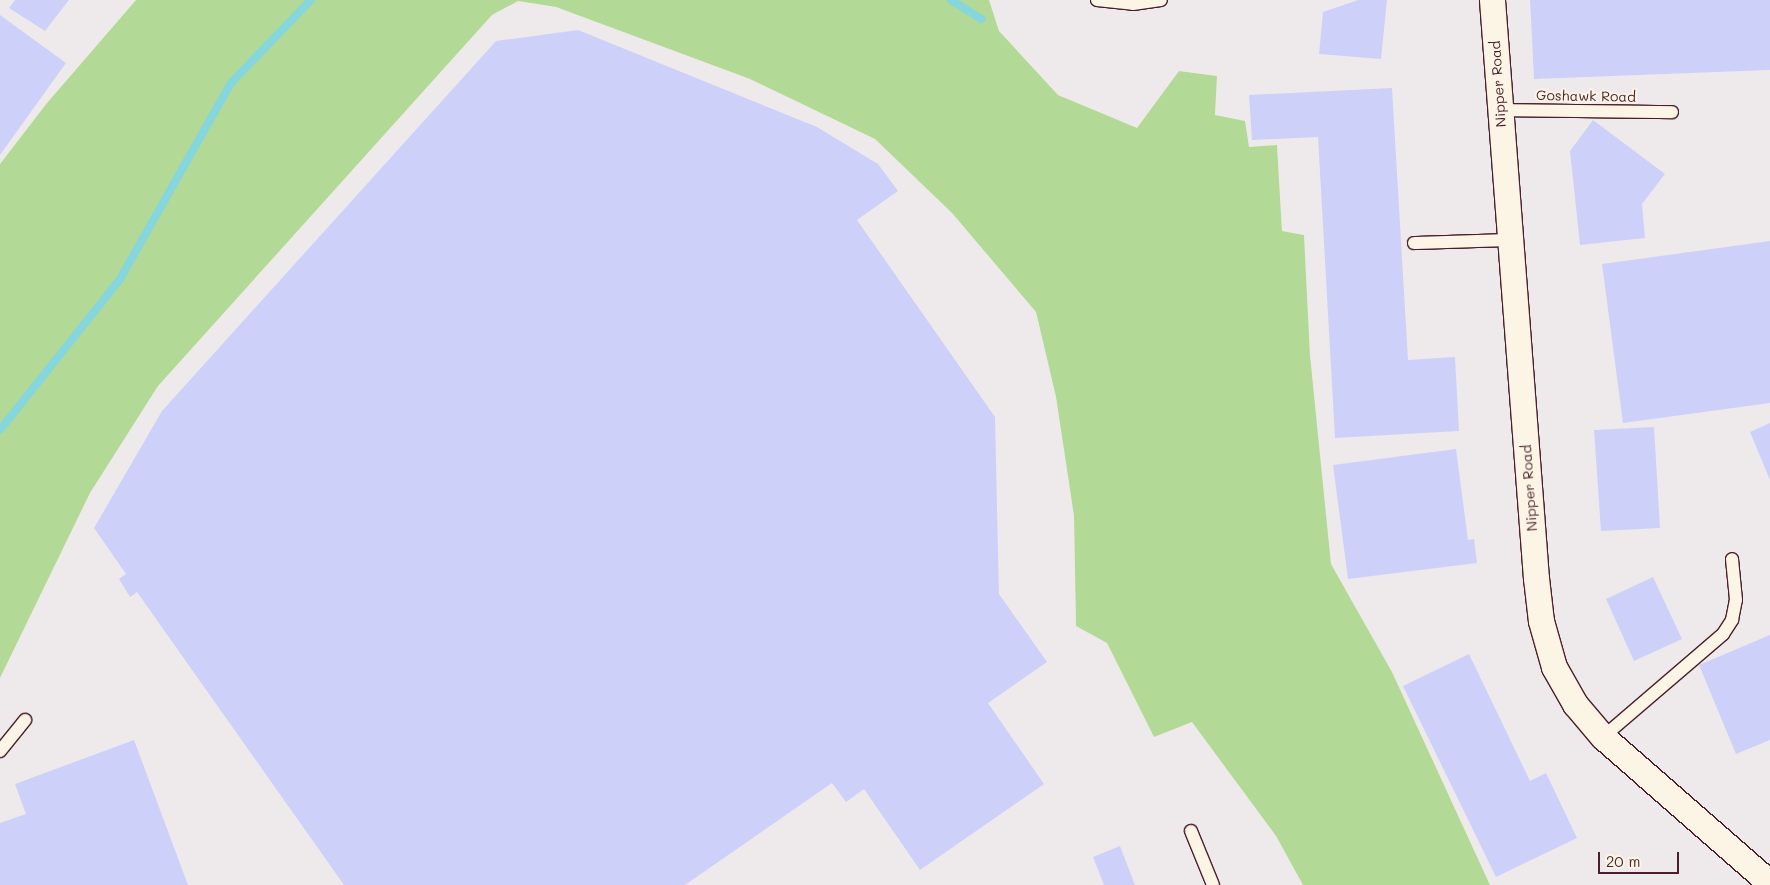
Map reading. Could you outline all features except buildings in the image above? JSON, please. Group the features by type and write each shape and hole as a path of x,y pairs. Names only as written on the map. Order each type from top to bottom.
{"street":[{"name":"Nipper Road","path":"1492,0 1541,621 1554,667 1575,704 1603,737 1768,878"}],"lane":[{"path":"1097,0 1133,4 1161,0"},
{"name":"Goshawk Road","path":"1500,110 1672,112"},
{"path":"1414,244 1510,240"},
{"path":"1603,737 1723,634 1732,620 1736,600 1732,559"},
{"path":"0,751 25,720"},
{"path":"1191,831 1213,885"}],"shaded area":[{"path":"0,0 136,0 47,103 0,164"},
{"path":"989,0 1770,0 1770,885 1490,885 1392,672 1331,564 1310,355 1304,235 1282,231 1277,145 1249,147 1215,115 1217,76 1179,71 1137,129 1058,95 999,31"},
{"path":"518,1 556,7 750,79 875,139 952,213 1036,312 1056,397 1074,516 1076,626 1107,642 1154,737 1192,721 1276,836 1303,885 0,885 0,678 90,493 158,386 492,15"}],"green space":[{"path":"136,0 989,0 999,31 1058,95 1137,128 1179,71 1217,76 1215,115 1245,121 1249,147 1277,145 1282,231 1304,235 1310,355 1331,564 1392,672 1490,885 1303,885 1276,836 1192,722 1154,737 1107,643 1076,626 1074,516 1056,397 1036,312 952,213 875,139 750,79 556,7 518,1 492,15 158,386 90,493 0,678 0,164 47,103"}],"waterway":[{"path":"0,430 120,279 231,83 311,0"},
{"path":"951,0 982,19"}]}
